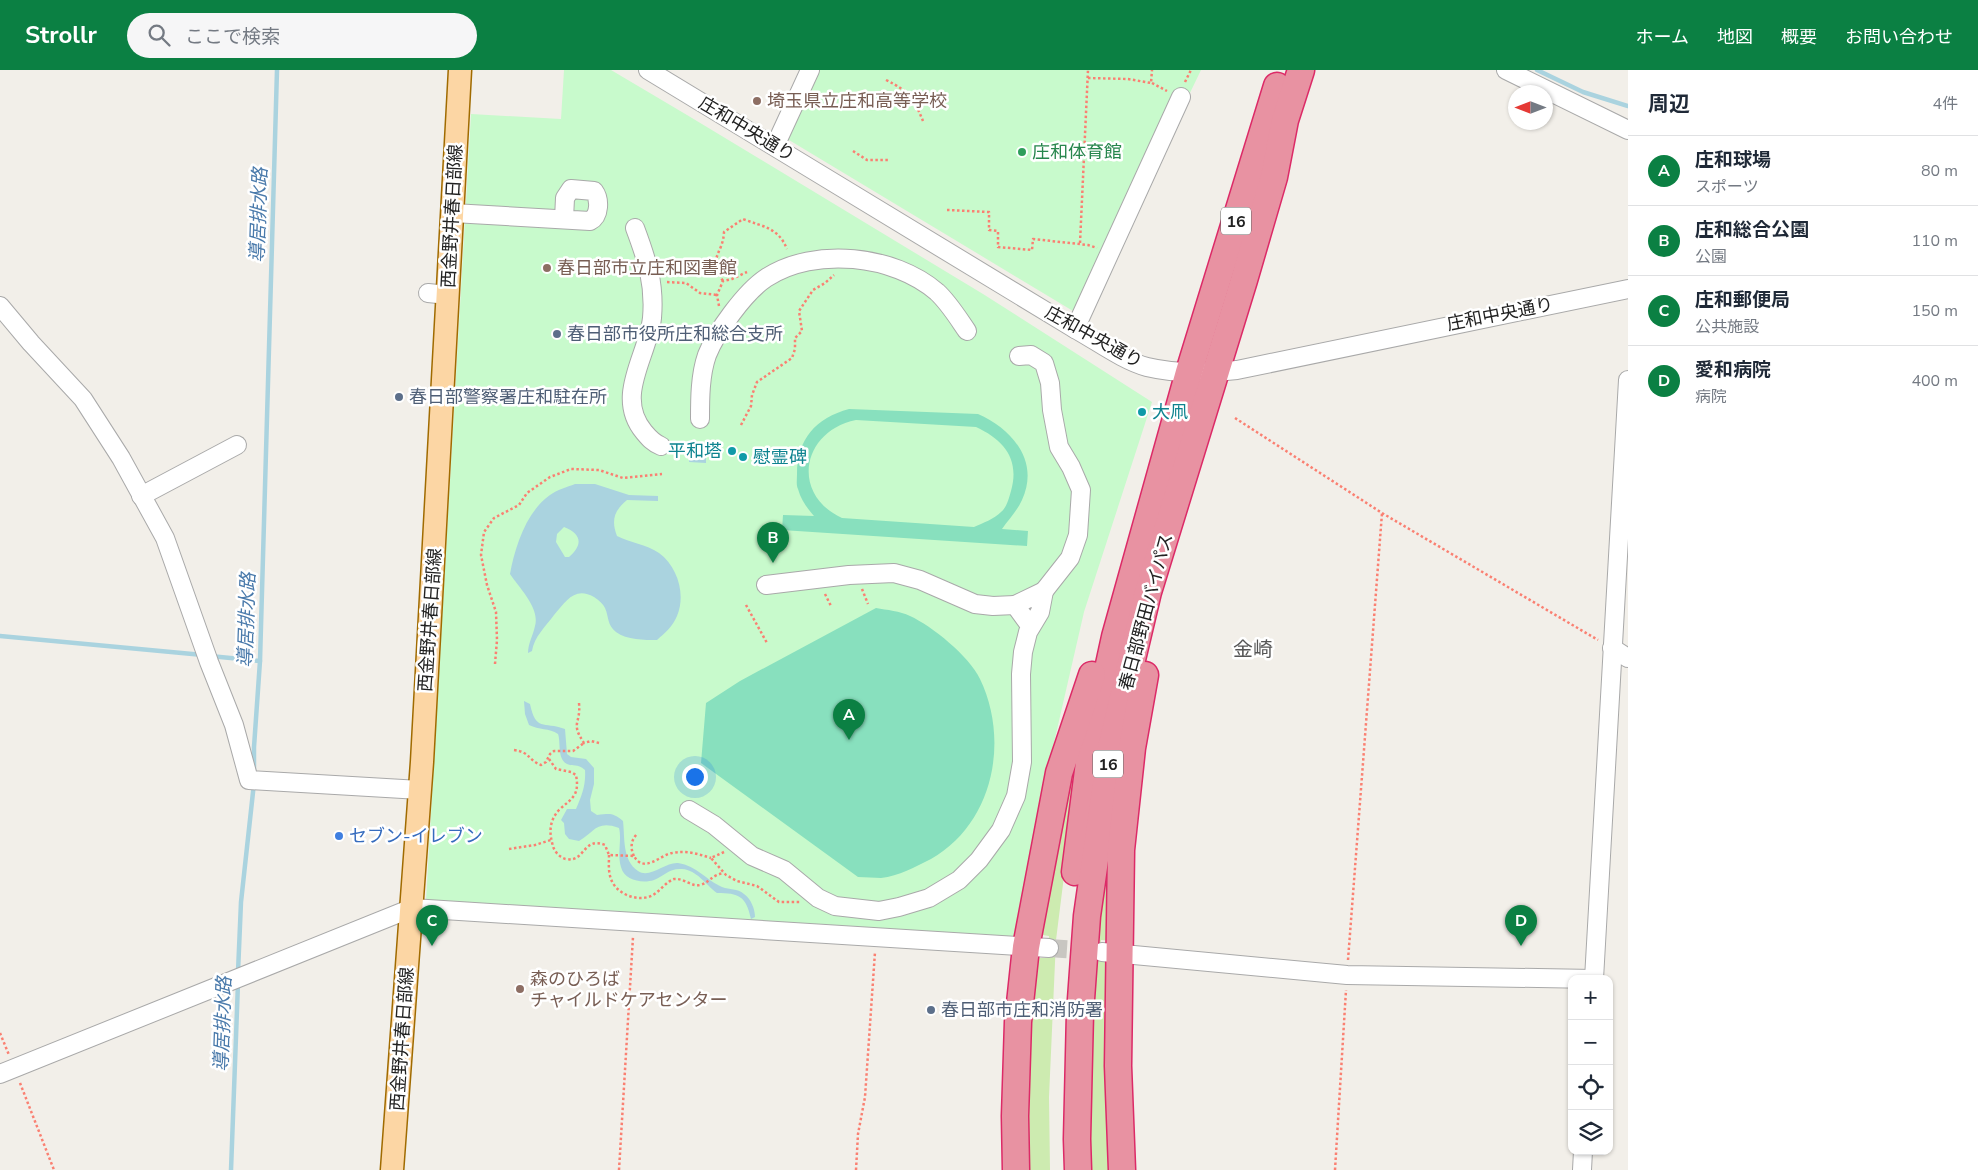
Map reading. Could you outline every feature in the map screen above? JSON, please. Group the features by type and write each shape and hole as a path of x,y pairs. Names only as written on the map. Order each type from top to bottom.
{"highway":[{"name":"春日部野田バイパス","path":"1063,1170 1061,1094 1069,917 1091,747 1115,637 1189,372 1282,70"},
{"name":"春日部野田バイパス","path":"1078,1170 1080,1013 1087,916 1111,748 1148,592 1217,372 1274,177 1285,120 1301,70"},
{"name":"16","path":"1122,1170 1111,953 1132,748 1153,629 1186,496 1188,467"},
{"name":"16","path":"1016,1170 1015,1116 1018,1022 1038,948 1059,773 1098,656 1115,637"}],"main road":[{"name":"西金野井春日部線","path":"392,1170 420,790 438,294 453,213 460,70"}],"street":[{"name":"庄和中央通り","path":"648,70 1075,329 1134,362 1147,367 1189,372 1217,372 1252,367 1628,289"},
{"path":"775,146 810,70"},
{"path":"1506,70 1628,130"},
{"path":"1075,329 1183,90"},
{"path":"453,213 564,219"},
{"path":"635,228 652,282 652,318 648,339 634,375 633,411 639,426 653,443 661,446"},
{"path":"700,419 700,394 707,356 718,333 737,306 766,278 791,266 825,258 855,259 884,264 912,276 937,292 950,306 967,331"},
{"path":"0,306 30,343 82,399 121,458 165,538 209,662 234,725 249,780 420,790"},
{"path":"766,585 849,575 894,573 920,580 975,604 993,606 1015,605 1044,591 1070,558 1078,535 1080,490 1071,466 1059,447 1052,410 1050,383 1044,363 1031,355 1019,356"},
{"path":"1594,975 1612,648 1622,587 1628,380"},
{"path":"141,496 237,445"},
{"path":"689,810 714,825 752,856 784,870 814,894 835,906 879,911 929,898 959,880 979,860 1001,830 1016,796 1022,762 1021,674 1023,652 1028,632 1040,612 1044,591"},
{"path":"1015,605 1031,627"},
{"path":"1612,648 1628,658"},
{"path":"7,1071 412,908 1038,948"},
{"path":"1111,953 1347,975 1568,979"},
{"path":"1582,1170 1583,1155"}],"path":[{"path":"1080,244 1088,70"},
{"path":"1088,78 1128,78 1151,83 1152,70"},
{"path":"1183,90 1190,70"},
{"path":"886,80 904,89 914,100 923,121"},
{"path":"853,151 867,160 889,160"},
{"path":"947,210 989,212 989,230 998,231 998,247 1032,250 1033,239 1080,244 1102,250"},
{"path":"723,281 716,270 715,258 724,240 724,232 743,219 771,228 783,239 788,249"},
{"path":"741,425 751,406 752,395 757,382 792,358 795,349 795,338 802,331 799,311 813,290 825,283 840,269 840,259"},
{"path":"652,282 686,283 700,293 717,295"},
{"path":"1234,418 1382,513 1612,648"},
{"path":"495,664 497,640 496,612 487,585 481,555 484,532 494,518 519,505 527,493 550,476 571,469 599,470 623,478 662,474"},
{"path":"1335,1170 1347,975 1382,513"},
{"path":"746,605 767,643"},
{"path":"579,703 580,714 575,725 576,732 584,743"},
{"path":"514,750 524,751 536,763 541,765 549,759 550,754 554,751 573,751 584,743 599,743"},
{"path":"549,759 556,769 576,775 578,783 576,792 570,802 559,810 549,831 554,850 566,859 575,858 583,853 588,845 598,842 606,845 610,855 611,880 620,892 638,898 651,896 673,879 702,885 714,875 724,873"},
{"path":"637,834 632,842 632,852 633,856 643,864 653,863 669,853 696,853 711,858 724,873 737,881 757,886 779,902 796,903 808,901 814,894"},
{"path":"509,849 551,840"},
{"path":"711,858 722,853 734,842"},
{"path":"610,855 633,856"},
{"path":"619,1170 634,922"},
{"path":"856,1170 858,1134 865,1097 876,938"},
{"path":"0,1033 7,1071 54,1170"}],"green space":[{"path":"564,70 611,70 983,294 1152,402 1084,612 1050,760 1015,941 426,901 471,114 561,119"},
{"path":"815,70 1201,70 1188,97 1177,91 1073,311 784,137"},
{"path":"849,409 978,414 1002,428 1020,448 1028,472 1027,486 1022,500 1002,529 1028,531 1027,546 782,530 783,515 814,516 797,487 800,450 805,440 818,424 837,413","holes":["856,420 976,427 995,438 1007,452 1013,469 1013,480 1009,499 1003,510 992,519 974,527 842,518 825,507 815,494 809,479 809,464 814,450 824,437 838,426"]},
{"path":"876,608 902,613 919,621 939,634 968,661 980,679 989,703 994,728 994,754 990,779 982,803 969,825 952,844 931,859 901,873 881,878 858,877 701,763 706,703 740,681"},
{"path":"1146,633 1114,941 1101,940 1099,961 1113,963 1115,1170 1087,1170 1086,1142 1099,892"},
{"path":"1101,661 1064,876 1056,940 1049,1097 1050,1170 1022,1170 1034,958 1048,958 1049,936 1036,934 1051,853"}],"water":[{"path":"690,442 715,443 715,450 706,450 706,463 689,462"},
{"path":"575,484 595,484 629,495 658,496 658,501 627,500 619,508 614,520 617,536 659,553 671,566 678,582 681,599 680,608 671,626 657,640 641,640 620,635 613,629 605,608 598,599 581,593 571,597 563,605 538,636 532,651 528,653 536,619 535,612 528,599 510,574 515,553 523,531 534,511 550,495","holes":["564,527 577,536 578,544 574,553 569,557 565,557 556,542 557,534"]},
{"path":"524,701 530,704 532,713 538,722 565,729 567,754 571,757 586,759 594,768 594,784 590,800 591,811 597,815 613,815 623,821 627,855 629,861 638,871 643,873 653,872 673,863 691,867 716,884 744,894 752,904 755,917 751,919 747,905 740,897 717,893 697,875 687,870 674,870 649,881 639,881 630,878 621,867 619,828 605,825 600,826 579,841 569,839 565,834 564,823 561,820 567,809 576,809 583,790 585,770 564,762 558,734 529,725 525,714"}],"waterway":[{"name":"導居排水路","path":"254,771 260,661 277,70"},
{"path":"1537,70 1583,92 1628,106"},
{"path":"0,636 203,655"},
{"path":"210,656 260,661"},
{"name":"導居排水路","path":"238,972 241,902 254,783"},
{"name":"導居排水路","path":"231,1170 238,983"}],"tunnel":[{"path":"1049,948 1094,951"}],"place":[{"name":"埼玉県立庄和高等学校","path":"757,101"},
{"name":"庄和体育館","path":"1022,152"},
{"name":"春日部市立庄和図書館","path":"547,268"},
{"name":"春日部市役所庄和総合支所","path":"557,334"},
{"name":"春日部警察署庄和駐在所","path":"399,397"},
{"name":"大凧","path":"1142,412"},
{"name":"平和塔","path":"732,451"},
{"name":"慰霊碑","path":"743,457"},
{"name":"庄和総合公園","path":"773,563"},
{"name":"庄和球場","path":"849,740"},
{"name":"セブン-イレブン","path":"339,836"},
{"name":"庄和郵便局","path":"432,946"},
{"name":"愛和病院","path":"1521,946"},
{"name":"森のひろば チャイルドケアセンター","path":"520,989"},
{"name":"春日部市庄和消防署","path":"931,1010"}],"district":[{"name":"金崎","path":"1253,649"}]}
